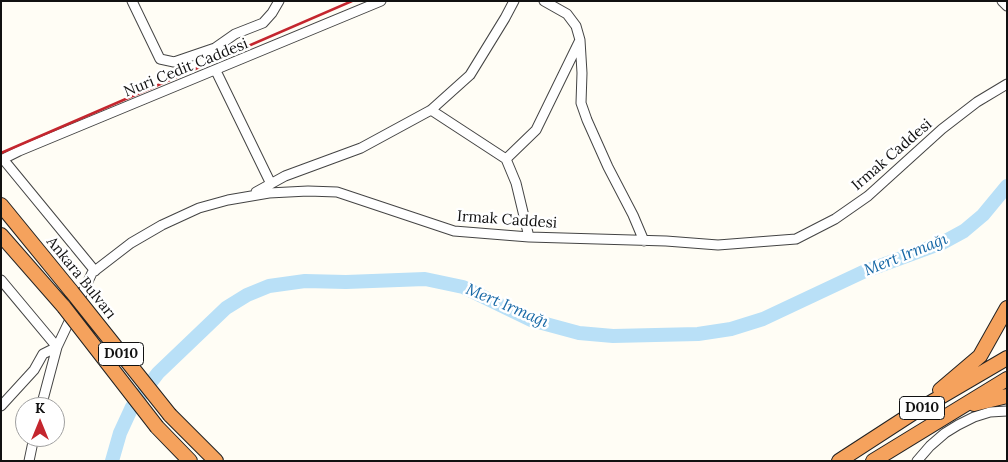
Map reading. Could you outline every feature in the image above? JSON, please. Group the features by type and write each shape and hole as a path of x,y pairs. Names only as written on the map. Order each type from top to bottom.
{"highway":[{"name":"Ankara Bulvarı","path":"1,205 170,415 216,461"},
{"name":"Ankara Bulvarı","path":"1,235 64,307 157,427 190,461"},
{"path":"913,413 980,356 1007,308"},
{"name":"D010","path":"839,461 913,413 1007,358"},
{"name":"D010","path":"873,461 1007,379"},
{"path":"955,412 984,401 1007,396"}],"street":[{"path":"132,1 160,59 174,62 215,48 235,34 263,23 279,1"},
{"name":"Nuri Cedit Caddesi","path":"2,159 381,1"},
{"path":"247,197 285,176 361,148 431,110 470,75 514,1"},
{"path":"544,1 566,14 576,26 580,40 581,103 601,151 644,241"},
{"path":"1002,1 1007,6"},
{"path":"506,159 536,130 580,40"},
{"path":"216,70 271,184"},
{"name":"Irmak Caddesi","path":"43,397 57,347 92,273 131,243 162,225 199,208 228,200 269,193 337,192 454,231 718,245 796,239 835,219 868,196 942,129 977,102 1007,84"},
{"path":"431,110 506,159 516,183 530,236"},
{"path":"2,159 95,271"},
{"path":"1,280 57,347 43,354 34,370 1,406"},
{"path":"917,461 945,432 974,417 990,412 1007,411"},
{"path":"28,461 32,447"}],"waterway":[{"name":"Mert Irmağı","path":"112,461 120,433 132,407 158,373 226,308 247,295 269,286 305,281 346,282 425,279 463,287 531,320 579,333 613,336 698,334 731,329 763,319 863,272 942,243 964,231 983,215 1007,186"}],"railway":[{"path":"1,153 352,1"}]}
